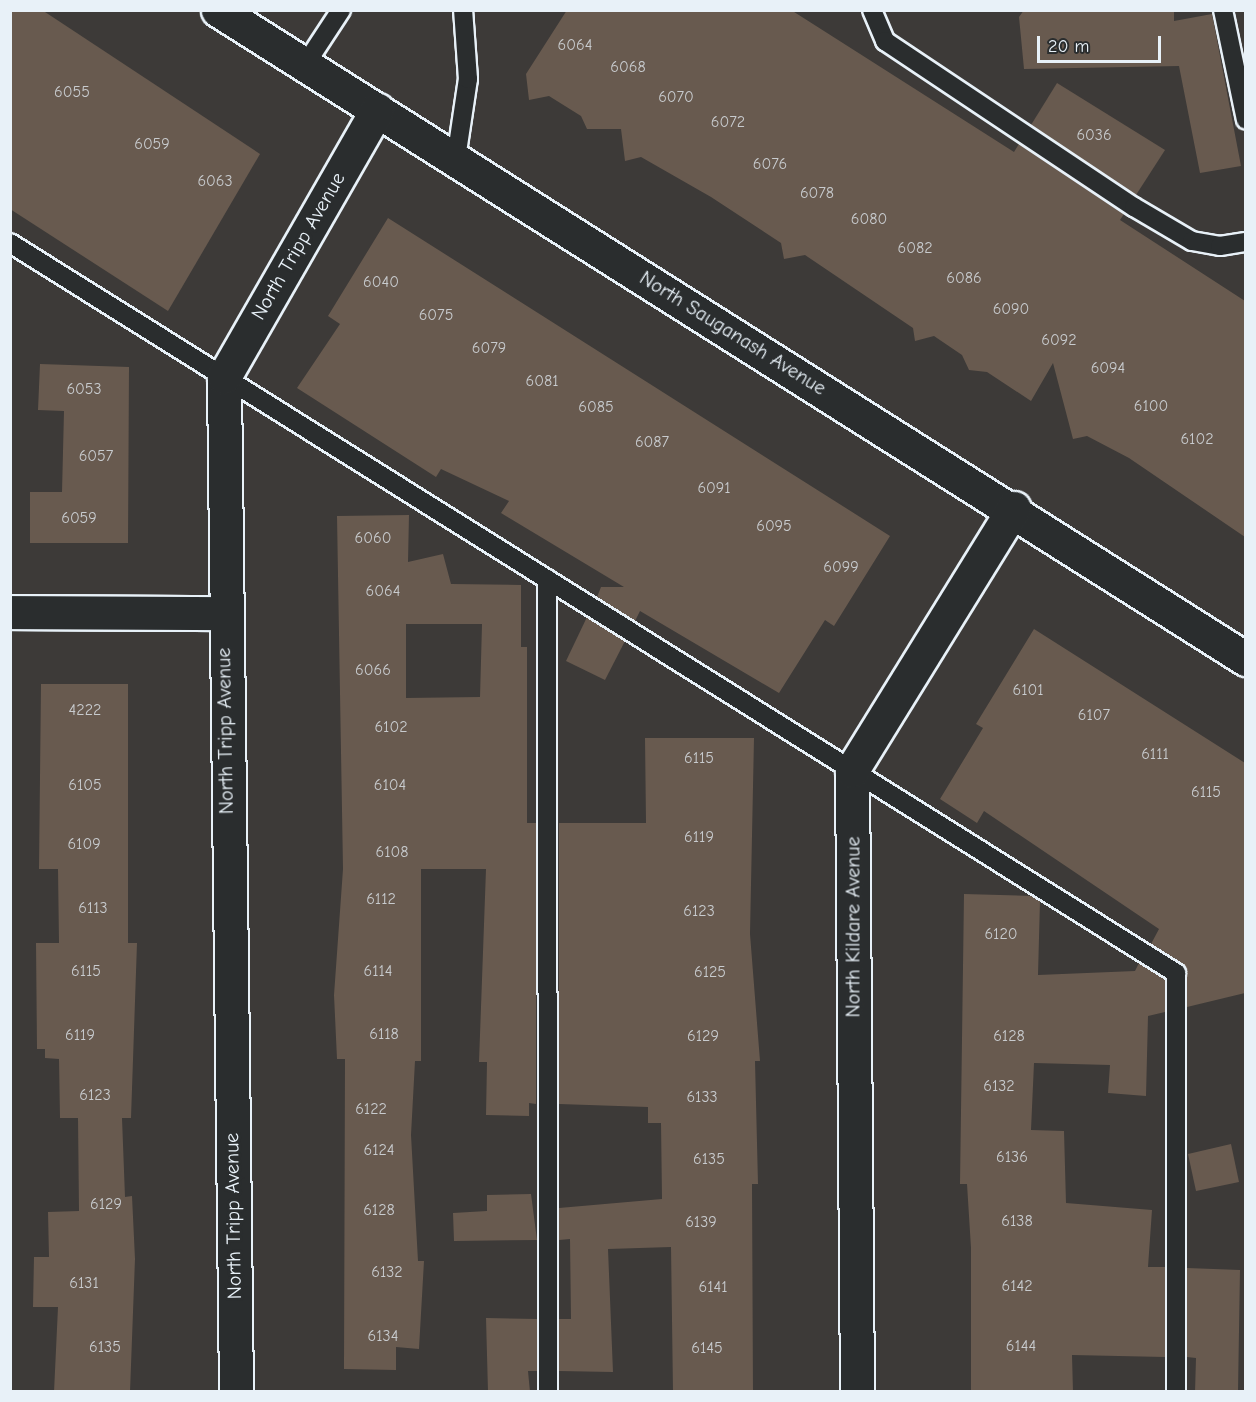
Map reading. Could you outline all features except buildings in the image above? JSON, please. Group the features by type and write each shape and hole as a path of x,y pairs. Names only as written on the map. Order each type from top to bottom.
{"street":[{"name":"North Sauganash Avenue","path":"218,10 1014,508 1245,659"},
{"name":"North Tripp Avenue","path":"236,1392 224,613 224,377 376,110"},
{"path":"852,770 1014,508"},
{"path":"10,612 224,613"},
{"name":"North Kildare Avenue","path":"852,770 857,1392"}],"lane":[{"path":"305,65 341,10"},
{"path":"456,159 468,79 463,10"},
{"path":"872,10 885,41 1134,207 1192,241 1220,246 1245,242"},
{"path":"1223,10 1245,120"},
{"path":"10,243 1176,973 1176,1392"},
{"path":"547,579 548,1392"}]}
